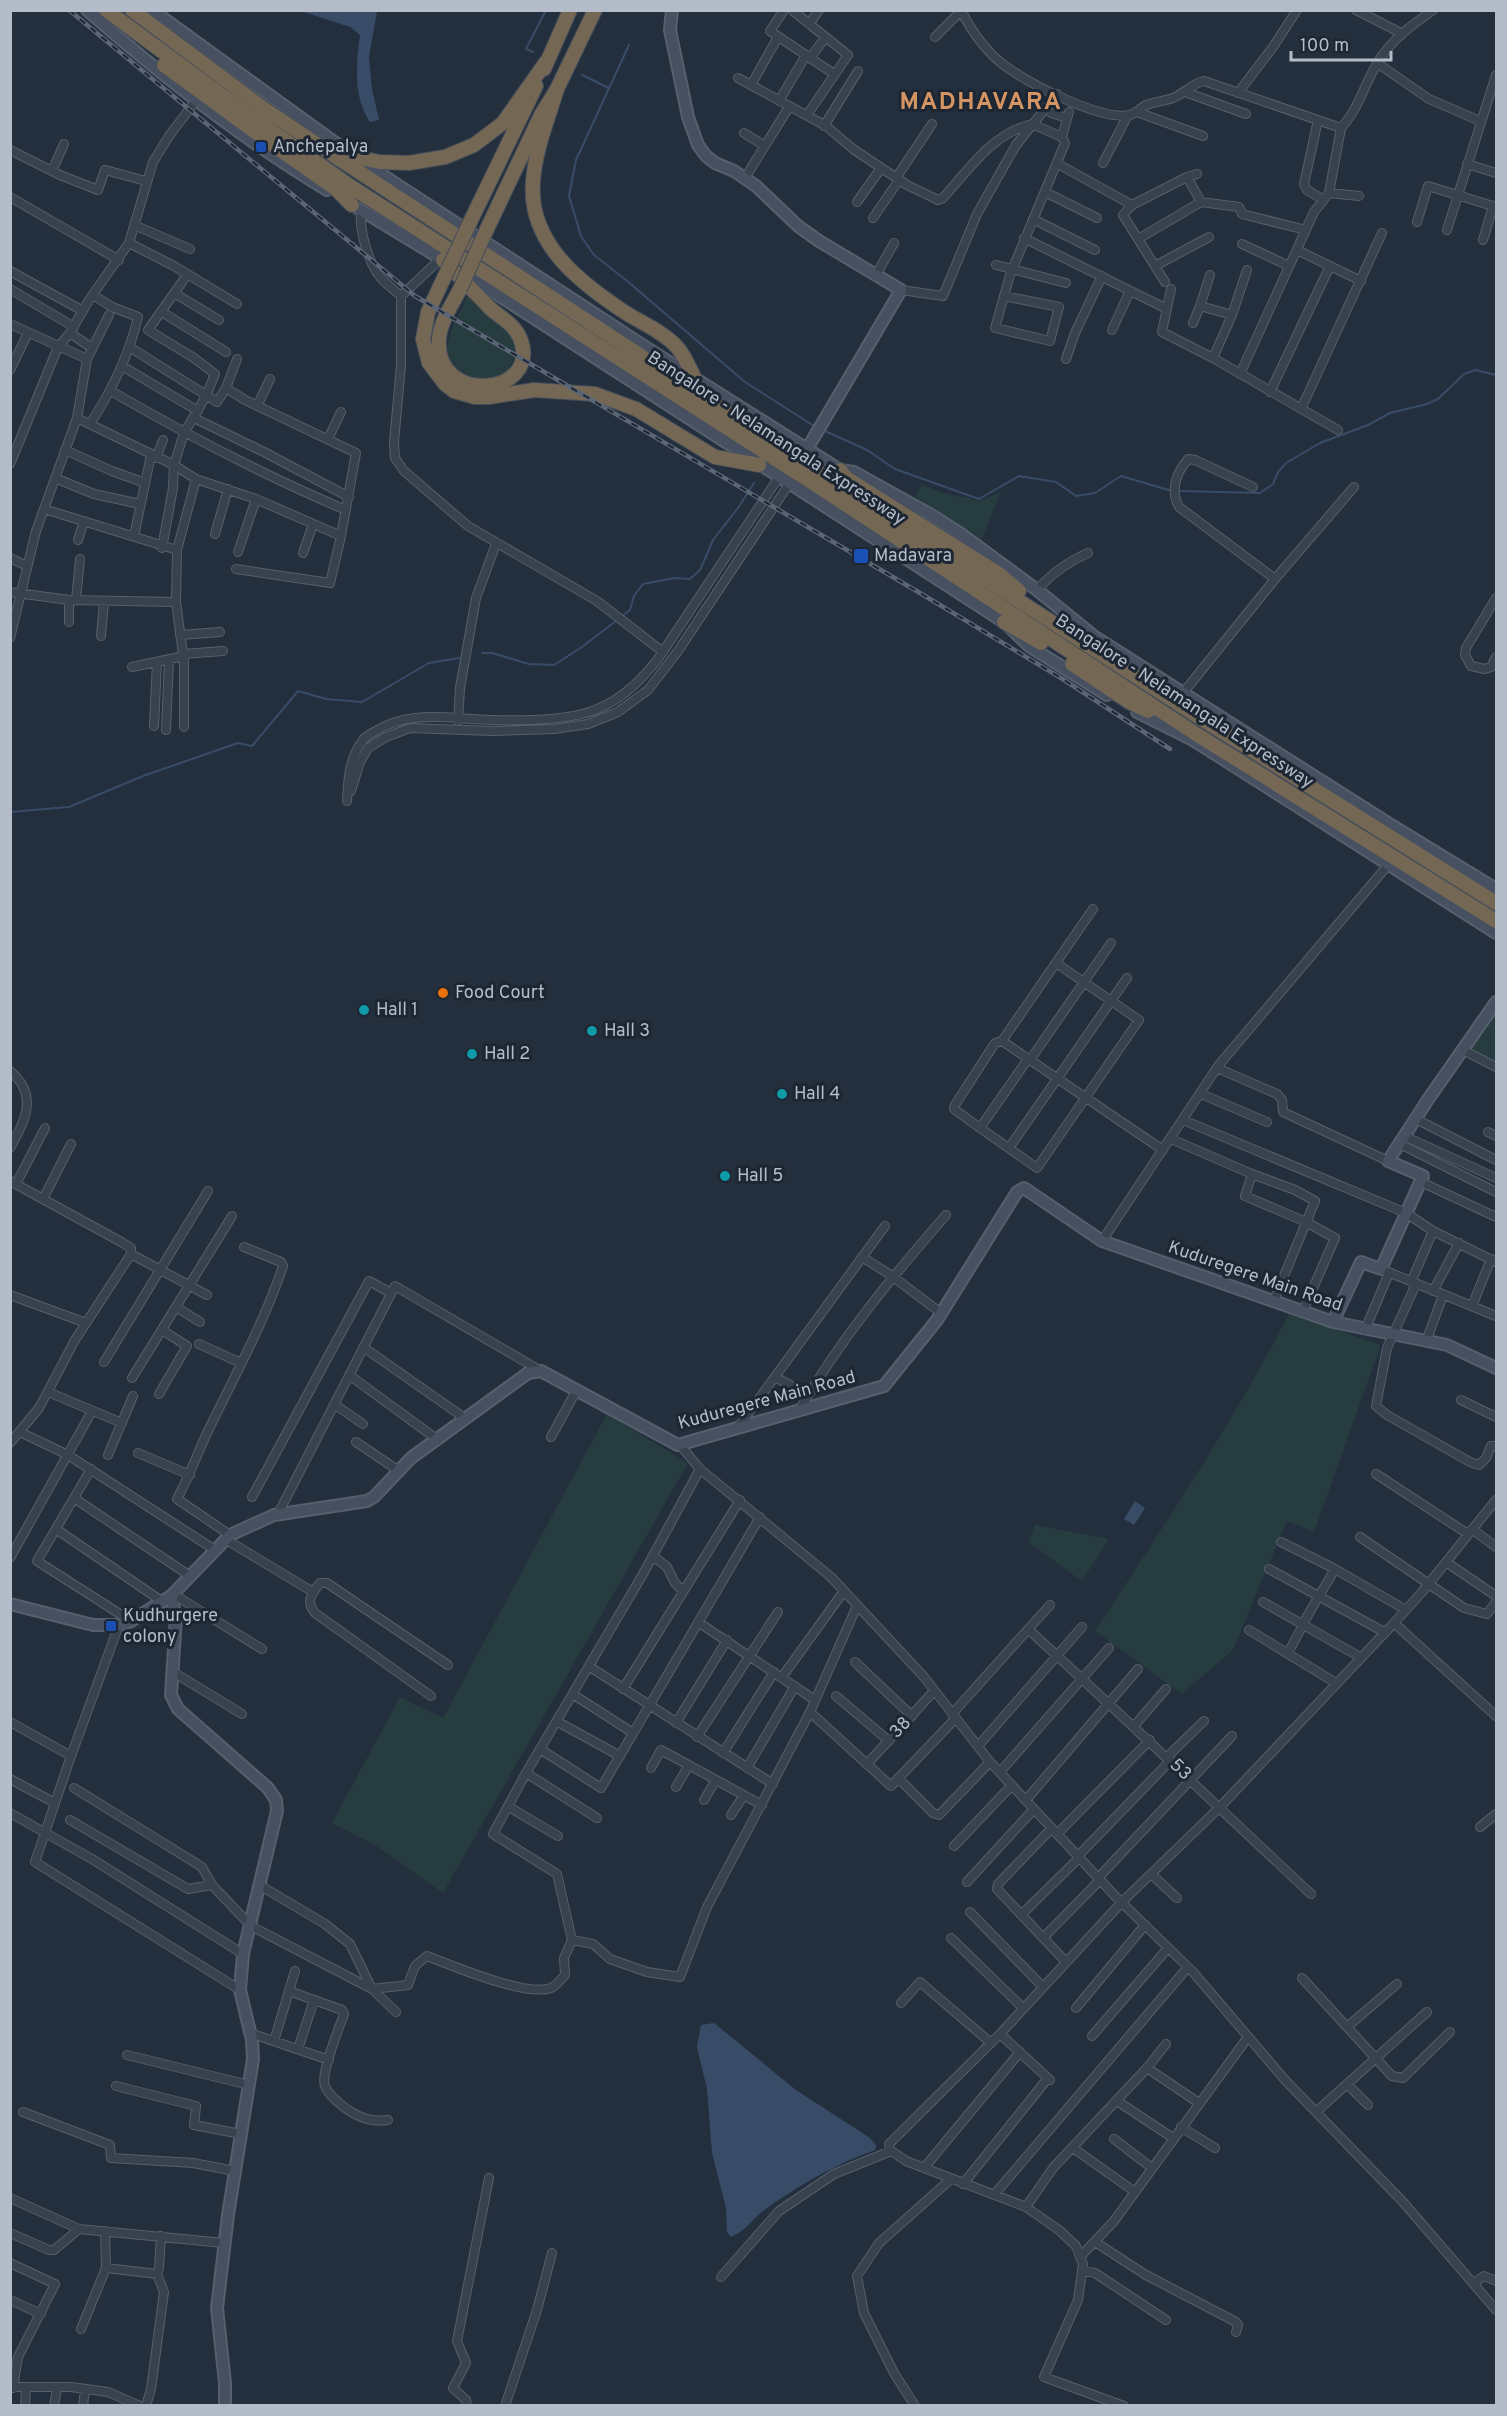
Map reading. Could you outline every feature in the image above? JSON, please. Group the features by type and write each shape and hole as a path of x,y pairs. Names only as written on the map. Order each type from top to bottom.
{"highway":[{"path":"101,10 134,42 336,189 357,207"},
{"name":"Bangalore - Nelamangala Expressway","path":"106,10 350,186 806,471 1054,622 1205,721 1497,903"},
{"name":"Bangalore - Nelamangala Expressway","path":"132,10 324,150 781,455"},
{"path":"570,10 528,105 428,312 423,339 429,363 445,384 454,391 475,397 534,390 595,394 636,409 715,456 759,465"},
{"path":"441,258 494,311 510,324 520,338 523,356 520,363 515,373 497,385 477,386 459,381 451,375 441,359 438,340 440,333 460,289 487,229 541,115 557,89 595,10"},
{"path":"355,157 387,163 410,164 446,157 474,145 503,123 546,62"},
{"path":"557,89 539,148 533,181 533,206 544,235 565,266 584,283 676,346 694,377"},
{"path":"840,470 846,478 999,574 1054,622"},
{"name":"Bangalore - Nelamangala Expressway","path":"806,471 1196,734 1497,921"},
{"path":"1004,622 1035,639 1129,702 1196,734"}],"street":[{"path":"87,10 197,99 261,147 441,258 1004,622 1029,646 1117,701 1193,741 1497,933"},
{"path":"152,10 355,157 840,470 854,472 928,513 1037,590 1095,637 1391,825 1497,889"},
{"path":"672,10 670,30 688,117 698,144 715,163 756,186 798,225 901,290 943,296 977,214 1016,145 1057,94"},
{"path":"784,10 770,31 834,74"},
{"path":"792,10 848,55 807,115"},
{"path":"809,24 819,10"},
{"path":"1238,93 1273,47 1297,10"},
{"path":"1356,10 1401,33"},
{"path":"1240,374 1306,230 1322,200 1329,193 1341,128 1349,120 1358,104 1377,63 1401,33 1433,10"},
{"path":"935,37 961,11 968,26 985,47 1010,70 1084,107 1110,114 1128,115 1137,112 1145,106 1173,98 1185,92 1194,83 1204,81 1341,128"},
{"path":"751,85 778,37"},
{"path":"779,101 808,57 825,38"},
{"path":"1377,63 1429,99 1480,122"},
{"path":"824,126 858,71"},
{"path":"1447,230 1496,75"},
{"path":"738,78 807,115 897,179 938,200 943,198 995,142 1009,132 1032,124 1062,137 1065,143 1058,164 1024,238 1012,270 1004,296 995,328 1050,341 1059,307 1004,296"},
{"path":"1185,92 1246,114"},
{"path":"10,464 58,347 72,330 129,243 146,181 157,154 197,99"},
{"path":"745,178 789,107"},
{"path":"1137,112 1203,136"},
{"path":"1051,113 1068,115 1062,137"},
{"path":"1103,163 1128,115"},
{"path":"1318,120 1304,183 1307,190 1322,200"},
{"path":"873,218 932,124"},
{"path":"744,133 765,146"},
{"path":"52,171 64,144"},
{"path":"12,153 98,190 105,170 146,181"},
{"path":"1058,164 1132,205"},
{"path":"1467,164 1497,173"},
{"path":"857,202 881,168"},
{"path":"1165,282 1123,215 1132,205 1197,174"},
{"path":"1187,177 1201,202"},
{"path":"1417,222 1428,186 1495,206 1483,240"},
{"path":"1045,192 1097,218"},
{"path":"1329,193 1359,196"},
{"path":"10,197 119,260"},
{"path":"1138,238 1201,202 1239,207 1242,214 1306,230"},
{"path":"357,207 373,265 378,275 401,296"},
{"path":"1033,219 1095,250"},
{"path":"134,225 190,249"},
{"path":"1301,409 1382,232"},
{"path":"1155,266 1209,237"},
{"path":"1024,238 1167,309"},
{"path":"129,243 174,266 237,304"},
{"path":"876,275 894,243"},
{"path":"1242,244 1290,266"},
{"path":"1297,250 1361,282"},
{"path":"441,258 401,296 401,365 394,442 395,458 404,471 468,526 597,602 663,652"},
{"path":"996,265 1066,283"},
{"path":"1270,392 1330,266"},
{"path":"1213,358 1233,315 1247,270"},
{"path":"10,271 83,311"},
{"path":"162,548 173,488 174,465 184,433 206,396 215,374 194,358 148,330 187,275"},
{"path":"1193,323 1210,275"},
{"path":"1066,359 1075,333 1102,276"},
{"path":"1171,289 1162,332 1213,358 1338,429"},
{"path":"10,290 72,330 92,348"},
{"path":"807,449 797,452 779,477 663,652 639,682 614,702 586,713 554,718 491,720 410,717 382,726 363,739 353,758 347,801 360,762 368,748 386,737 410,728 492,731 554,729 588,724 618,712 648,690 678,651 807,458 807,449 901,290"},
{"path":"1112,330 1130,291"},
{"path":"174,293 219,320"},
{"path":"90,424 111,391 131,348 138,317 112,307 93,295"},
{"path":"1200,306 1233,315"},
{"path":"162,312 226,352"},
{"path":"10,638 27,566 44,509 77,418 87,359 109,315"},
{"path":"10,324 87,359"},
{"path":"10,370 28,333"},
{"path":"131,348 216,402 226,388 237,359"},
{"path":"122,366 196,415 349,497"},
{"path":"257,406 270,379"},
{"path":"226,388 257,406 356,453 330,583 237,569"},
{"path":"111,391 184,433 289,486 346,510"},
{"path":"328,439 341,412"},
{"path":"77,418 174,465 196,479 256,499 341,536"},
{"path":"134,536 145,483 154,456 163,440"},
{"path":"66,450 145,483"},
{"path":"1253,487 1195,460 1188,459 1176,474 1175,500 1179,507 1275,579"},
{"path":"55,478 94,494 140,504"},
{"path":"184,728 183,655 176,603 177,550 196,479"},
{"path":"1184,693 1275,579 1354,487"},
{"path":"215,534 228,489"},
{"path":"238,552 256,499"},
{"path":"44,509 134,536 162,548 177,550"},
{"path":"78,540 84,521"},
{"path":"303,553 313,524"},
{"path":"458,728 460,688 477,598 496,544"},
{"path":"1037,590 1068,562 1088,553"},
{"path":"10,558 27,566"},
{"path":"69,622 80,559"},
{"path":"10,592 73,600 176,603"},
{"path":"1497,598 1466,648 1465,655 1471,666 1485,669 1491,667 1497,657"},
{"path":"101,636 104,602"},
{"path":"180,635 220,632"},
{"path":"132,667 183,655 223,651"},
{"path":"166,730 169,659"},
{"path":"154,726 157,662"},
{"path":"1102,1241 1217,1068 1388,865"},
{"path":"1056,963 1139,1020 1037,1168 954,1109 995,1043 1002,1041 1093,909"},
{"path":"980,1128 1111,943"},
{"path":"1009,1148 1127,978"},
{"path":"1388,1161 1497,1002"},
{"path":"1002,1041 1162,1150"},
{"path":"1463,1050 1497,1066"},
{"path":"1217,1068 1278,1094 1282,1100 1283,1112 1423,1176 1406,1213 1365,1330"},
{"path":"10,1071 18,1077 28,1106 25,1122 10,1148"},
{"path":"1201,1094 1267,1122"},
{"path":"1416,1119 1497,1160"},
{"path":"1183,1120 1406,1213 1433,1231 1494,1261 1472,1306"},
{"path":"10,1443 48,1392 86,1323 131,1254 131,1248 123,1243 13,1183 45,1128"},
{"path":"1488,1132 1497,1136"},
{"path":"1171,1139 1295,1190 1315,1201 1274,1300"},
{"path":"1402,1140 1497,1178"},
{"path":"1402,1140 1497,1192"},
{"path":"43,1199 71,1144"},
{"path":"1252,1174 1245,1196 1306,1222 1335,1238 1303,1311"},
{"path":"1421,1182 1497,1217"},
{"name":"Kuduregere Main Road","path":"541,1371 680,1444 884,1386 941,1313 1017,1192 1023,1188 1102,1241 1333,1322 1447,1345 1497,1368"},
{"path":"104,1362 208,1191"},
{"path":"799,1411 836,1351 892,1276 946,1215"},
{"path":"132,1378 232,1216"},
{"path":"739,1426 885,1226"},
{"path":"1433,1231 1394,1336 1387,1348 1376,1406 1387,1415 1479,1465 1486,1458 1491,1446 1497,1446"},
{"path":"1433,1291 1459,1243"},
{"path":"244,1247 281,1262 283,1266 241,1363 177,1499 228,1537 313,1592"},
{"path":"131,1254 207,1294"},
{"path":"862,1257 892,1276 941,1313"},
{"path":"1333,1322 1361,1262 1497,1316"},
{"path":"252,1497 369,1281 391,1293"},
{"path":"278,1514 395,1286 541,1371"},
{"path":"10,1295 86,1323"},
{"path":"1425,1342 1443,1295"},
{"path":"176,1307 200,1322"},
{"path":"159,1394 187,1346 162,1330"},
{"path":"198,1344 241,1363"},
{"path":"363,1347 466,1419"},
{"path":"10,1604 93,1625 119,1625 131,1621 169,1597 228,1537 278,1514 367,1501 374,1497 411,1458 528,1373 541,1371"},
{"path":"349,1375 438,1440"},
{"path":"775,1377 808,1395"},
{"path":"48,1392 122,1423"},
{"path":"551,1437 574,1395 579,1392"},
{"path":"108,1455 133,1396"},
{"path":"1461,1400 1496,1415"},
{"path":"334,1404 363,1424"},
{"path":"10,1558 92,1411"},
{"path":"20,1432 68,1455 214,1550"},
{"path":"356,1442 399,1471"},
{"path":"680,1444 700,1469 831,1576 934,1691 990,1762 1099,1879 1188,1967 1316,2112 1403,2202 1497,2310"},
{"path":"138,1454 190,1475"},
{"path":"91,1469 37,1561 131,1621"},
{"path":"372,1989 408,1985 415,1966 428,1956 528,1989 552,1988 565,1975 564,1958 572,1940 557,1874 493,1834 526,1773 590,1667 700,1469"},
{"path":"1376,1474 1497,1547"},
{"path":"74,1498 190,1576"},
{"path":"623,1689 740,1500"},
{"path":"721,2277 779,2211 834,2174 890,2147 1000,2034 1122,1902 1219,1808 1394,1623 1497,1500"},
{"path":"540,1749 601,1788 760,1516"},
{"path":"56,1529 169,1597 262,1649"},
{"path":"1360,1537 1464,1608 1487,1614 1497,1602"},
{"path":"1281,1542 1335,1569 1406,1610"},
{"path":"652,1556 667,1568 675,1583 683,1591"},
{"path":"1446,1562 1497,1596"},
{"path":"1269,1569 1384,1632"},
{"path":"1288,1653 1335,1569"},
{"path":"430,1696 315,1613 308,1601 313,1592 320,1583 327,1583 448,1665"},
{"path":"782,1677 844,1591"},
{"path":"169,1597 176,1617 171,1695 178,1708 268,1788 276,1800 278,1811 243,1954 240,1990 250,2033 253,2059 224,2243 217,2308 225,2383 225,2406"},
{"path":"1263,1602 1304,1623 1360,1657"},
{"path":"810,1712 891,1786 1050,1605"},
{"path":"572,1940 592,1944 610,1959 638,1969 680,1977 707,1907 810,1712 857,1606"},
{"path":"697,1737 778,1612"},
{"path":"698,1622 815,1700"},
{"path":"1394,1623 1497,1716"},
{"path":"119,1625 35,1862 240,1990"},
{"path":"978,1746 1082,1628"},
{"name":"53","path":"1029,1630 1134,1725 1311,1894"},
{"path":"1249,1630 1336,1683"},
{"path":"676,1724 727,1640"},
{"path":"1000,1772 1109,1648"},
{"path":"855,1662 912,1716"},
{"path":"590,1667 772,1784"},
{"path":"1026,1800 1138,1669"},
{"path":"173,1672 242,1714"},
{"path":"723,1753 774,1672"},
{"path":"747,1768 795,1686"},
{"path":"1134,1725 1166,1689"},
{"name":"38","path":"867,1764 934,1691"},
{"path":"573,1695 633,1733"},
{"path":"836,1696 888,1741"},
{"path":"1021,1915 1079,1857 1204,1721"},
{"path":"10,1722 71,1756"},
{"path":"558,1722 620,1756"},
{"path":"1043,1938 1232,1736"},
{"path":"1066,1962 997,1889 998,1884 1150,1740"},
{"path":"651,1768 661,1750 762,1805"},
{"path":"898,1778 933,1813 939,1815 990,1762"},
{"path":"676,1787 689,1765"},
{"path":"526,1773 597,1818"},
{"path":"10,1779 55,1803"},
{"path":"704,1800 716,1780"},
{"path":"954,1846 1012,1785"},
{"path":"74,1788 202,1867 212,1885 251,1926 372,1989 396,2012"},
{"path":"730,1815 744,1795"},
{"path":"509,1807 558,1836"},
{"path":"967,1882 1034,1809"},
{"path":"10,1813 92,1858 243,1954"},
{"path":"1480,1827 1497,1814"},
{"path":"70,1820 188,1889 212,1885"},
{"path":"1151,1874 1177,1898"},
{"path":"261,1886 324,1924 350,1944 372,1989"},
{"path":"970,1912 1043,1987"},
{"path":"1076,2008 1145,1925"},
{"path":"951,1938 1023,2008"},
{"path":"1092,2036 1168,1948"},
{"path":"994,2195 1188,1967"},
{"path":"274,2041 295,1971"},
{"path":"1302,1978 1392,2076 1403,2078 1450,2032"},
{"path":"901,2003 920,1982 991,2043"},
{"path":"1347,2027 1397,1984"},
{"path":"289,1991 339,2008 344,2014 324,2075 325,2086 334,2099 362,2118 375,2122 388,2120"},
{"path":"298,2049 314,2000"},
{"path":"1316,2112 1427,2012"},
{"path":"250,2033 329,2060"},
{"path":"963,2184 1049,2079 1000,2034"},
{"path":"1080,2257 1114,2221 1248,2037"},
{"path":"1026,2207 1053,2168 1117,2101 1166,2044"},
{"path":"924,2168 1020,2052"},
{"path":"127,2055 249,2085"},
{"path":"1147,2068 1199,2103"},
{"path":"1347,2084 1368,2105"},
{"path":"116,2086 196,2106 194,2125 241,2134"},
{"path":"1117,2101 1173,2138"},
{"path":"23,2112 110,2145 111,2158 193,2163 235,2171"},
{"path":"1181,2127 1215,2148"},
{"path":"1114,2139 1152,2168"},
{"path":"890,2147 906,2161 1026,2207 1059,2230 1076,2246 1082,2270 1078,2300 1044,2377 1124,2406"},
{"path":"1073,2148 1136,2192"},
{"path":"467,2406 466,2400 453,2388 466,2363 457,2340 489,2178"},
{"path":"915,2406 894,2373 864,2313 857,2276 879,2243 951,2179"},
{"path":"10,2198 79,2229 224,2243"},
{"path":"10,2234 54,2250 79,2229"},
{"path":"81,2329 106,2268 105,2231"},
{"path":"146,2406 151,2389 164,2292 157,2274 161,2236"},
{"path":"1095,2242 1146,2275 1236,2322 1238,2325 1236,2332"},
{"path":"505,2406 537,2310 552,2253"},
{"path":"10,2263 55,2284 18,2357 12,2387 108,2391 140,2406"},
{"path":"106,2268 157,2274"},
{"path":"1082,2270 1095,2273 1166,2320"},
{"path":"1474,2283 1484,2276 1497,2281"},
{"path":"10,2300 41,2314"},
{"path":"25,2406 26,2388"},
{"path":"54,2406 57,2388"},
{"path":"83,2406 85,2389"}],"green space":[{"path":"468,295 490,317 507,329 514,341 513,359 504,376 476,380 459,372 451,362 448,350 449,337"},
{"path":"922,485 944,493 981,501 1001,491 982,539 915,497"},
{"path":"1496,1010 1496,1063 1470,1050"},
{"path":"1289,1314 1381,1345 1314,1532 1287,1521 1233,1650 1182,1694 1095,1631 1220,1435"},
{"path":"607,1414 688,1463 443,1893 375,1845 332,1823 400,1697 443,1718"},
{"path":"1035,1525 1109,1539 1082,1581 1028,1542"}],"water":[{"path":"301,11 377,11 369,57 372,89 379,120 370,122 358,91 357,57 360,35 350,27"},
{"path":"1135,1501 1145,1508 1134,1525 1124,1519"},
{"path":"714,2023 796,2090 870,2138 876,2145 875,2150 819,2175 793,2191 731,2237 727,2232 726,2208 712,2153 707,2089 697,2047 701,2025"}],"waterway":[{"path":"533,52 526,49 546,10"},
{"path":"629,45 576,160 569,196 581,236 594,255 745,382 814,426"},
{"path":"582,75 609,88"},
{"path":"1178,491 1260,493 1273,484 1278,472 1286,463 1320,443 1368,425 1390,413 1438,399 1464,374 1475,370 1496,375"},
{"path":"825,431 867,450 895,469 979,499 1019,476 1056,482 1076,496 1095,493 1121,476 1172,491"},
{"path":"482,653 492,653 529,664 554,665 582,647 630,610 634,596 643,584 675,578 690,579 700,570 713,540 754,483"},
{"path":"10,812 69,807 143,776 238,743 252,746 298,691 326,699 362,702 429,663 459,658"}],"railway":[{"path":"69,10 415,296 920,593 1061,678 1170,749"}],"place":[{"name":"Anchepalya","path":"261,147"},
{"name":"Madavara","path":"861,556"},
{"name":"Food Court","path":"443,993"},
{"name":"Hall 1","path":"364,1010"},
{"name":"Hall 3","path":"592,1031"},
{"name":"Hall 2","path":"472,1054"},
{"name":"Hall 4","path":"782,1094"},
{"name":"Hall 5","path":"725,1176"},
{"name":"Kudhurgere colony","path":"111,1626"}],"district":[{"name":"MADHAVARA","path":"981,103"}]}
